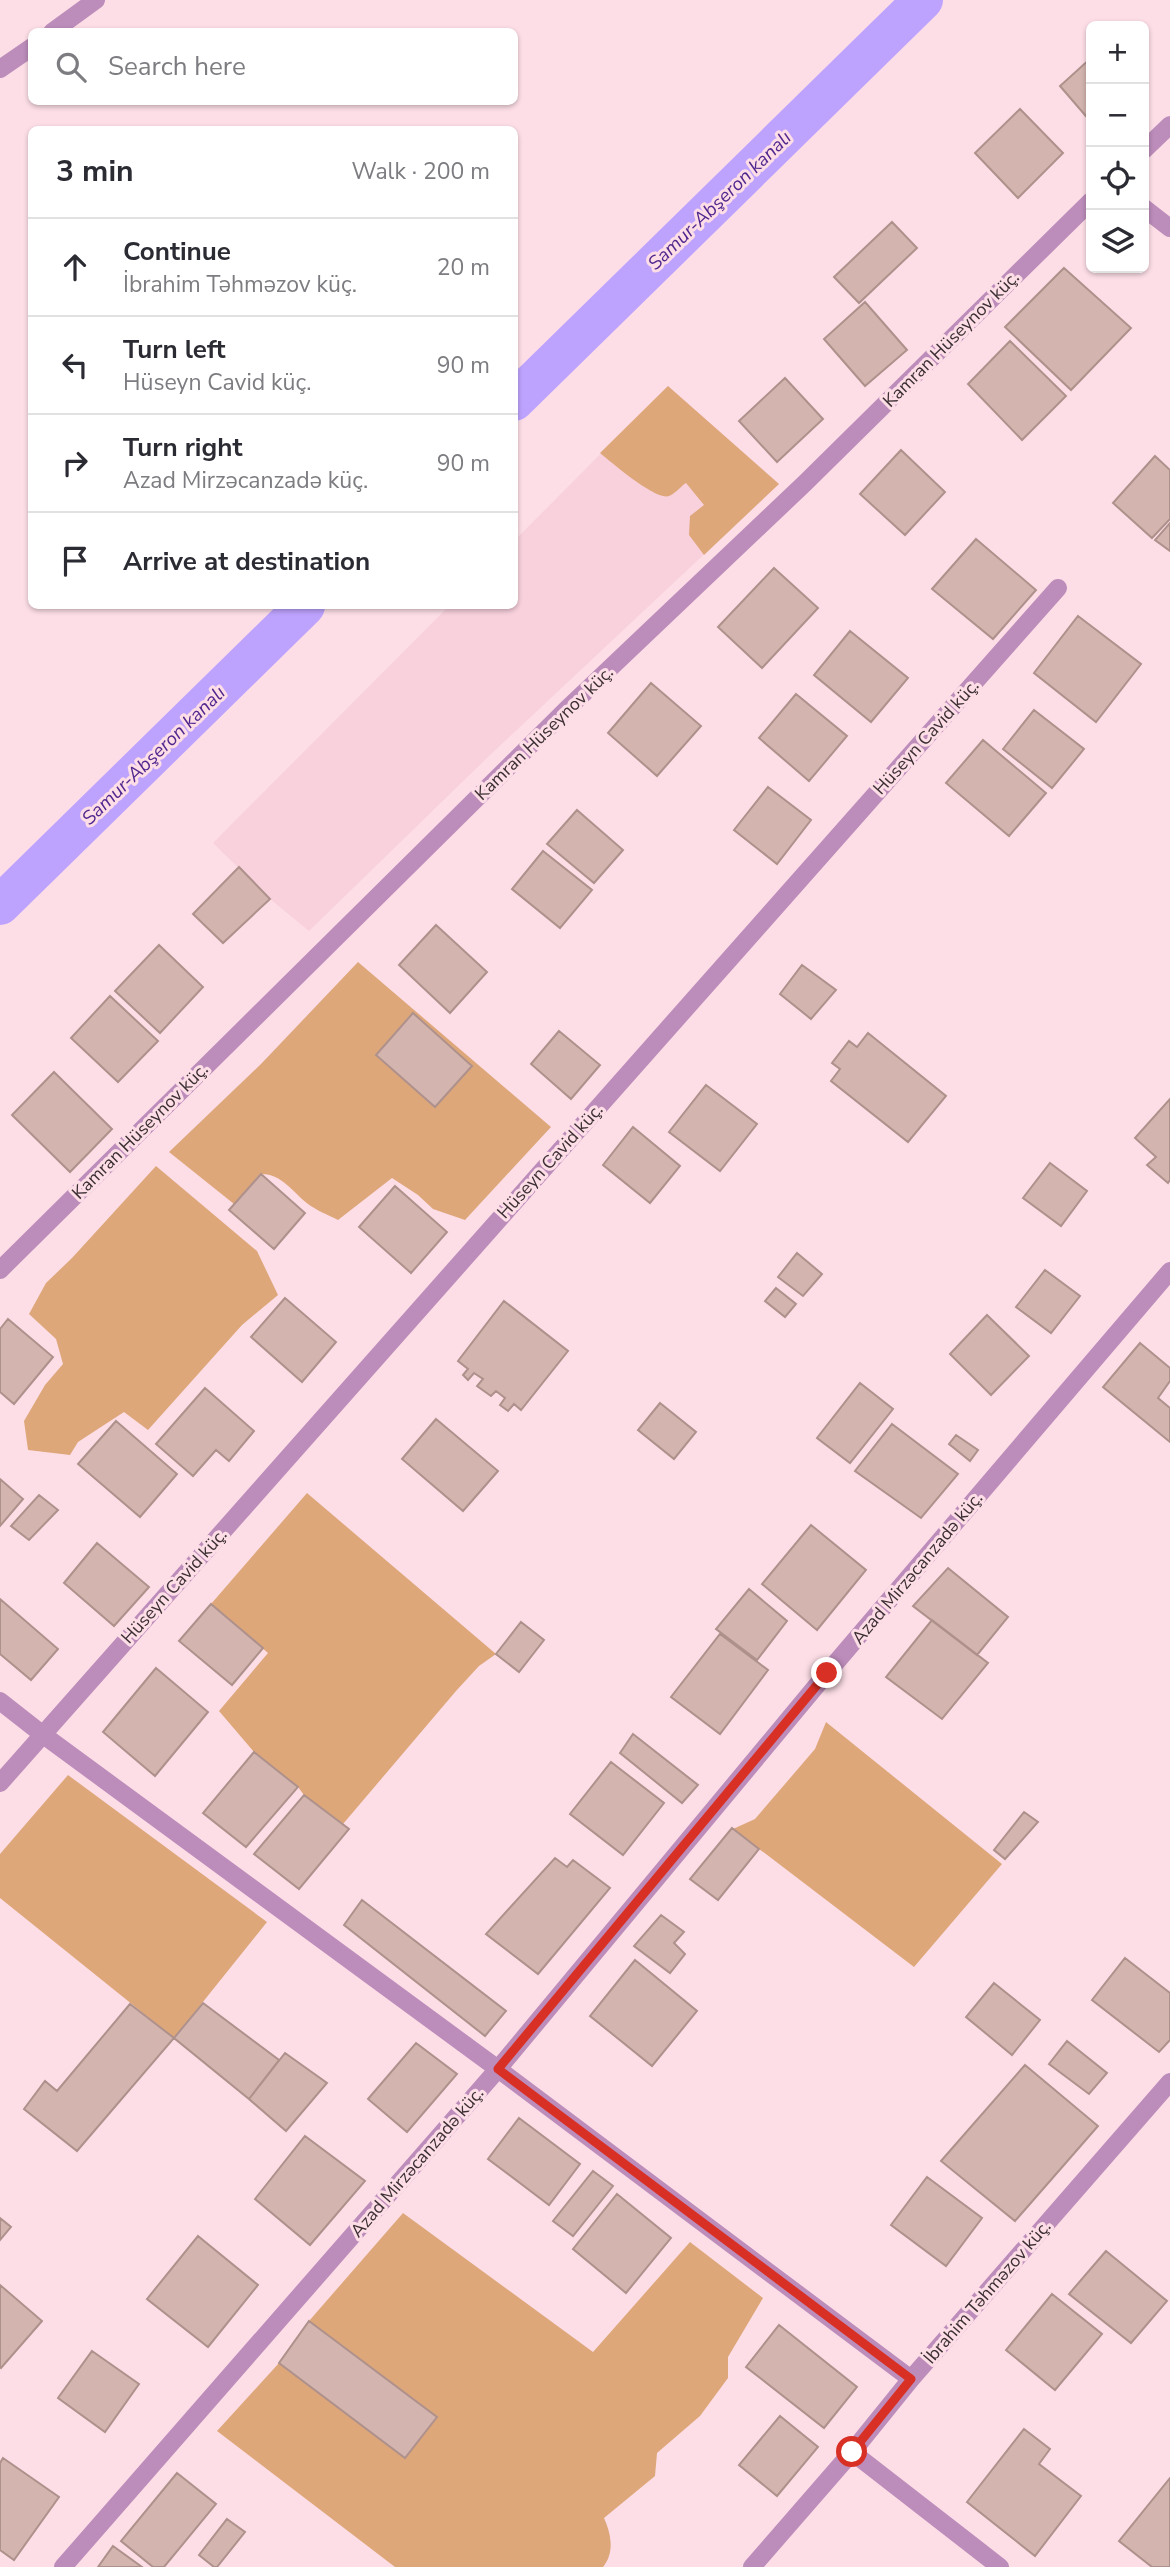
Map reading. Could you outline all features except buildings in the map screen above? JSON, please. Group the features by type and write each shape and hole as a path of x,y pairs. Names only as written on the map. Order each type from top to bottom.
{"street":[{"path":"58,28 96,0"},
{"path":"0,69 28,50"},
{"path":"1147,147 1170,125"},
{"name":"Kamran Hüseynov küç.","path":"0,1270 567,709 805,483 1086,206"},
{"path":"1147,210 1170,228"},
{"name":"Hüseyn Cavid küç.","path":"0,1783 1058,589"},
{"name":"Azad Mirzəcanzadə küç.","path":"63,2567 498,2069 827,1673 1170,1271"},
{"path":"0,1701 498,2069 911,2379"},
{"name":"İbrahim Təhməzov küç.","path":"752,2567 911,2379 1170,2082"},
{"path":"852,2452 1000,2567"}],"shaded area":[{"path":"668,386 779,484 488,757 309,931 270,899 213,843 446,609 518,609 518,537"},
{"path":"668,386 779,484 704,555 689,535 690,516 704,505 686,483 669,496 654,493 600,453"},
{"path":"358,962 551,1127 465,1220 433,1209 418,1195 392,1178 338,1220 311,1206 280,1180 267,1175 260,1174 234,1204 169,1152 261,1064"},
{"path":"156,1166 257,1251 278,1295 242,1325 148,1430 124,1412 78,1442 70,1455 28,1450 24,1421 45,1385 63,1364 56,1339 29,1314 46,1283"},
{"path":"307,1493 496,1654 479,1666 456,1691 343,1824 254,1752 219,1711 268,1653 211,1604"},
{"path":"826,1722 1002,1864 914,1967 733,1829 755,1819 815,1749"},
{"path":"68,1775 267,1922 174,2038 0,1898 0,1854"},
{"path":"403,2213 593,2352 690,2242 763,2298 728,2357 728,2378 700,2416 657,2453 655,2476 604,2518 611,2543 609,2556 603,2567 395,2567 217,2431 279,2363 406,2457 436,2416 309,2321"}],"waterway":[{"name":"Samur-Abşeron kanalı","path":"518,397 923,0"},
{"name":"Samur-Abşeron kanalı","path":"0,905 302,609"}],"route":[{"path":"827,1673 498,2069 911,2379 852,2452"}]}
